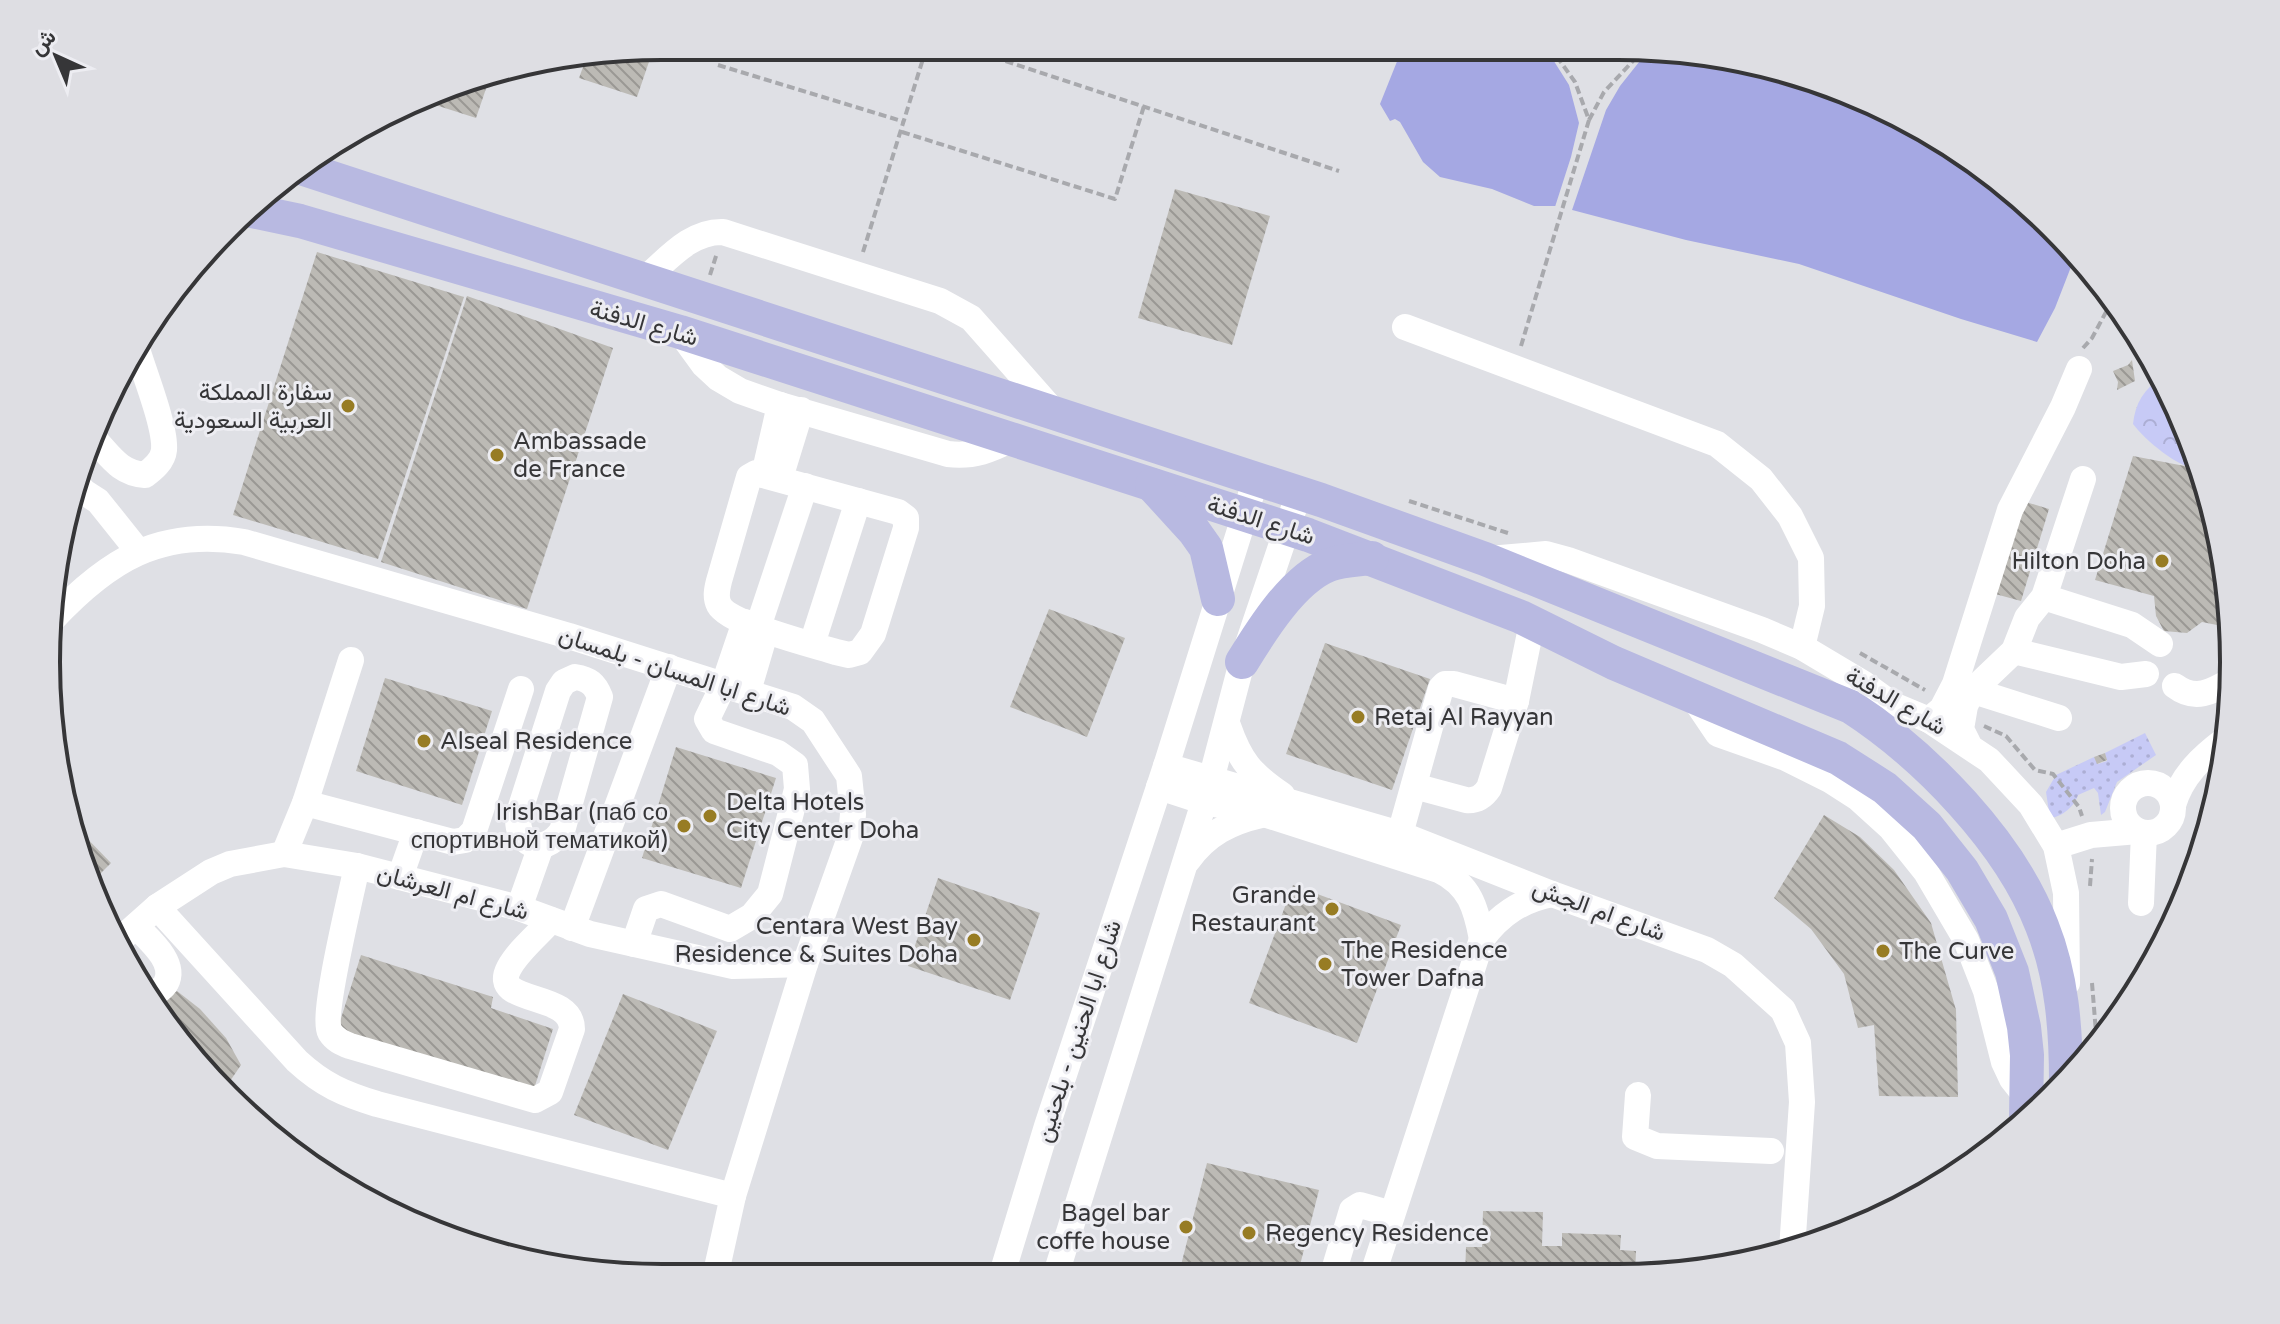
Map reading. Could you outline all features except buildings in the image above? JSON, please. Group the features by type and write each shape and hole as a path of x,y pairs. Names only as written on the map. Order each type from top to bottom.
{"main road":[{"name":"شارع الدفنة","path":"316,170 1299,493 1485,559 1851,707 1890,732 1940,780 2026,891 2043,928 2065,1018 2066,1065"},
{"name":"شارع الدفنة","path":"261,213 300,221 680,332 1014,438 1373,558 1532,623 1614,663 1812,745 1862,772 1907,807 1946,848 1978,894 2012,972 2024,1027 2027,1104"},
{"path":"1151,484 1206,548 1218,599"},
{"path":"1242,662 1277,611 1295,589 1312,575 1328,565 1373,558"},
{"path":"1838,702 1893,705"}],"street":[{"path":"646,278 694,238 703,233 723,232 856,273 962,311 980,327 1055,413"},
{"path":"1405,327 1717,444 1761,479 1790,516 1811,558 1812,606 1802,647"},
{"path":"680,332 704,365 718,378 740,391 790,408 948,454 967,456 989,451 1014,438"},
{"path":"101,446 131,474 145,475 156,466 164,452 162,434 140,363"},
{"path":"1968,743 1961,729 1961,721 2015,497 2063,407 2079,369"},
{"path":"634,944 646,909 661,904 730,929 752,916 770,894 797,789 795,765 778,753 714,731 707,719 736,687 757,626 783,480 790,408"},
{"path":"753,473 858,501 898,512 906,518 906,528 873,634 860,652 849,655 812,644 725,613 719,606 716,595 749,477 753,473"},
{"name":"شارع ابا الحنين - بلحنين","path":"1002,1264 1256,479"},
{"path":"1929,720 2014,651 2027,618 2044,597 2083,479"},
{"path":"85,492 98,501 129,556"},
{"name":"شارع ابا الحنين - بلحنين","path":"1059,1264 1228,726 1242,662 1299,493"},
{"path":"812,644 858,501"},
{"name":"شارع ابا المسان - بلمسان","path":"63,603 129,556 180,540 244,542 736,687 793,707 813,721 849,776 853,814 851,835 805,964 733,1196 718,1264"},
{"name":"شارع الدفنة","path":"1485,559 1546,554 1762,630 1802,647 1893,705 1929,720 1968,743 1989,760 2031,805 2056,846 2066,893 2065,1018"},
{"path":"2044,597 2132,625 2160,644"},
{"path":"1414,786 1473,801 1484,795 1489,788 1516,701 1532,623"},
{"path":"2014,651 2113,675 2129,677 2146,674"},
{"path":"284,854 305,803 351,660"},
{"path":"357,866 327,1018 329,1031 338,1041 350,1046 535,1100 550,1092 572,1022 564,1009 511,989 506,980 507,970 562,924 669,667"},
{"path":"519,908 541,846 556,840 562,831 600,697 596,686 587,679 575,677 564,682 558,691 519,813 519,833 526,841 541,846"},
{"path":"1400,834 1439,691 1445,684 1516,701"},
{"path":"1969,686 2061,715"},
{"path":"2175,686 2187,693 2201,694 2219,686"},
{"path":"305,803 453,842 465,840 474,831 521,689"},
{"path":"1228,726 1237,752 1248,768 1291,801"},
{"path":"2165,795 2213,750"},
{"name":"شارع ام الجش","path":"1162,776 1208,791 1291,801 1400,834 1552,894 1707,950 1733,965 1783,1010 1798,1043 1801,1116 1793,1238"},
{"path":"2091,835 2123,806 2132,789 2144,783 2165,795"},
{"path":"1208,791 1264,814 1452,876 1469,893 1476,908 1482,939"},
{"path":"2056,846 2091,835 2146,832 2168,823 2165,795"},
{"path":"2123,806 2126,821 2146,832"},
{"path":"1183,866 1198,846 1217,830 1264,814"},
{"path":"400,877 416,832"},
{"path":"2146,832 2147,902"},
{"name":"شارع ام العرشان","path":"129,932 157,907 211,872 230,864 284,854 357,866 519,908 562,924 634,944 733,966 805,964"},
{"path":"1376,1264 1482,939 1512,909 1552,894"},
{"path":"157,907 297,1061 316,1079 341,1093 733,1196"},
{"path":"129,932 162,954 167,965 166,985 158,991"},
{"path":"1638,1095 1635,1137 1657,1146 1771,1151 1798,1169"},
{"path":"1771,1151 1782,1129 1801,1116"},
{"path":"1336,1264 1352,1210 1360,1205 1392,1214"}],"path":[{"path":"856,273 923,60"},
{"path":"1003,60 1339,171"},
{"path":"1561,60 1575,82 1589,120"},
{"path":"1514,368 1589,120 1604,92 1635,60"},
{"path":"718,65 905,122"},
{"path":"902,132 1115,199 1144,106"},
{"path":"707,286 723,232"},
{"path":"2079,369 2083,348 2107,311"},
{"path":"2092,980 2096,1028"}],"green space":[{"path":"2152,385 2158,396 2187,466 2154,446 2133,424 2136,410"},
{"path":"2145,733 2156,755 2117,782 2105,812 2101,815 2098,793 2094,788 2078,795 2071,807 2050,818 2046,792 2056,775 2094,757 2098,764 2107,761 2105,753"}],"shaded area":[{"path":"1398,60 1657,61 1697,65 1774,81 1812,92 1884,122 1952,161 2015,209 2071,266 2055,308 2037,342 1799,264 1686,240 1557,206 1534,206 1492,189 1440,177 1423,162 1400,122 1395,119 1390,121 1380,104"}],"pier":[{"path":"1553,60 1640,61 1606,110 1571,213 1554,210 1579,123 1569,85"}],"place":[{"name":"سفارة المملكة العربية السعودية","path":"348,406"},
{"name":"Ambassade de France","path":"497,455"},
{"name":"Hilton Doha","path":"2162,561"},
{"name":"Retaj Al Rayyan","path":"1358,717"},
{"name":"Alseal Residence","path":"424,741"},
{"name":"Delta Hotels City Center Doha","path":"710,816"},
{"name":"IrishBar (паб со спортивной тематикой)","path":"684,826"},
{"name":"Grande Restaurant","path":"1332,909"},
{"name":"Centara West Bay Residence & Suites Doha","path":"974,940"},
{"name":"The Curve","path":"1883,951"},
{"name":"The Residence Tower Dafna","path":"1325,964"},
{"name":"Bagel bar coffe house","path":"1186,1227"},
{"name":"Regency Residence","path":"1249,1233"}]}
